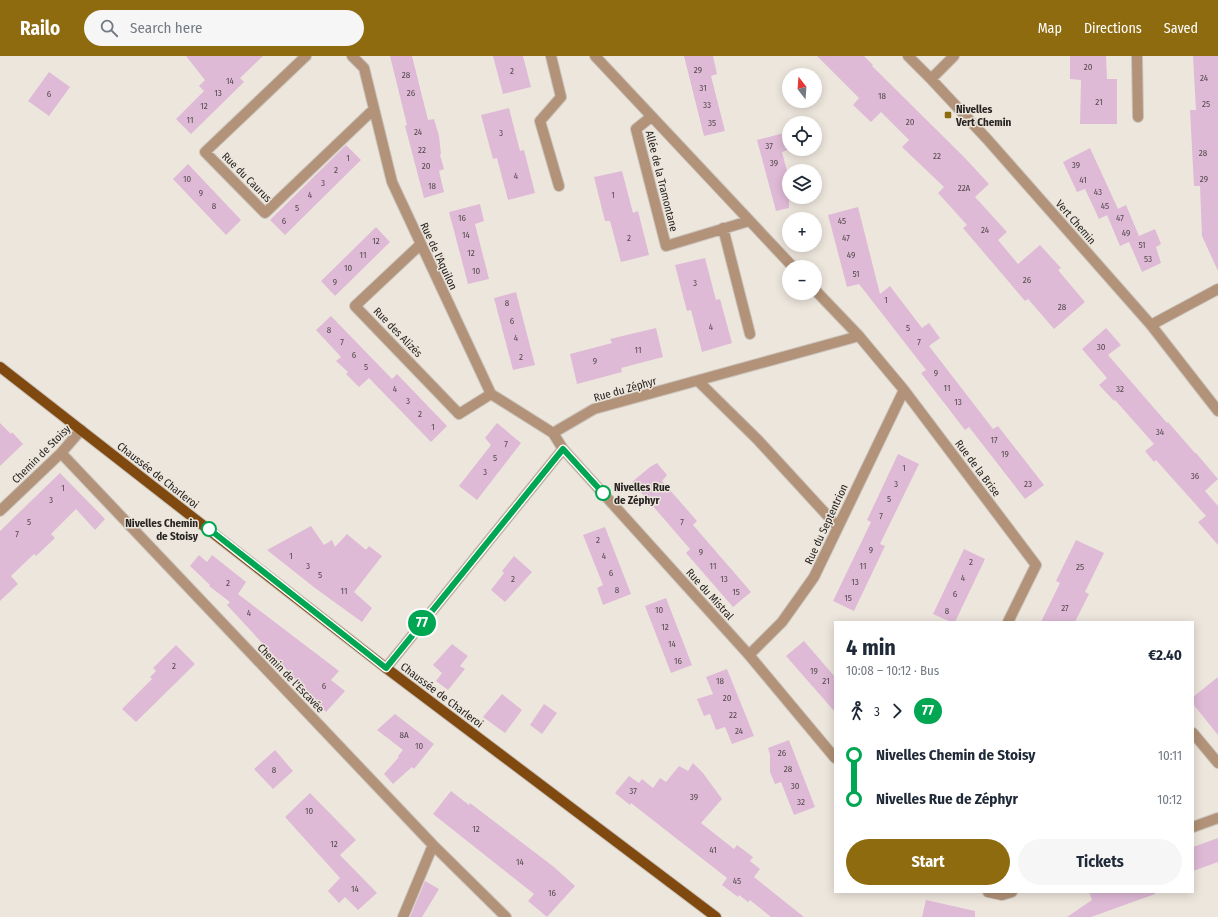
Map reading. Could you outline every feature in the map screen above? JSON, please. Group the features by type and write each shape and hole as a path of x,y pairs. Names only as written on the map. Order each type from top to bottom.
{"main road":[{"name":"Chaussée de Charleroi","path":"0,367 386,668 716,917"}],"street":[{"name":"Rue du Caurus","path":"306,56 205,152 265,213 374,109"},
{"name":"Rue de l'Aquilon","path":"352,56 364,68 392,182 491,394"},
{"path":"551,56 561,97 540,121 559,186"},
{"path":"595,56 786,260"},
{"name":"Vert Chemin","path":"908,56 992,145 1151,325 1218,411"},
{"path":"931,79 954,56"},
{"path":"1137,56 1138,117"},
{"name":"Allée de la Tramontane","path":"651,117 636,129 666,246 749,221"},
{"path":"723,228 750,334"},
{"name":"Rue des Alizés","path":"421,244 356,306 459,414 491,394"},
{"path":"1151,325 1218,289"},
{"path":"822,297 859,336"},
{"name":"Rue du Zéphyr","path":"553,433 594,409 859,336"},
{"name":"Rue de la Brise","path":"859,336 904,390 1036,565 1008,621"},
{"path":"698,381 758,440 837,526"},
{"name":"Rue du Septentrion","path":"749,655 782,622 814,577 837,526 904,390"},
{"path":"386,668 563,449 553,433 491,394"},
{"name":"Chemin de Stoisy","path":"0,511 61,453 81,430"},
{"name":"Rue du Mistral","path":"563,449 749,655 834,757"},
{"name":"Chemin de l'Escavée","path":"61,453 433,845 506,917"},
{"path":"1194,734 1218,763"},
{"path":"1194,827 1218,818"},
{"path":"403,917 433,845"},
{"path":"993,893 1002,895 1009,893"}],"building":[{"path":"186,56 263,56 240,78 244,82 191,134 176,119 204,91 199,86 205,80"},
{"path":"390,56 412,56 428,120 434,119 439,136 440,155 444,169 439,171 444,192 424,198 405,126 407,125"},
{"path":"493,56 523,56 531,87 503,94"},
{"path":"684,56 713,56 717,74 711,76 725,131 704,136"},
{"path":"817,56 864,56 873,65 872,66 964,157 989,184 975,197 1007,232 998,240 1018,264 1040,245 1061,268 1058,270 1085,302 1054,329 1028,299 1025,301 963,228 967,225 938,193 944,187 902,147 909,140 881,112 871,122 853,105 859,98"},
{"path":"1070,56 1106,56 1107,79 1117,79 1117,124 1080,124 1081,80 1070,79"},
{"path":"1193,56 1218,56 1218,271 1202,236 1200,186 1194,186 1190,110 1196,110"},
{"path":"49,72 70,87 49,116 28,101"},
{"path":"509,108 520,151 524,150 535,193 508,200 497,158 493,159 481,115"},
{"path":"782,134 782,156 785,164 782,164 782,204 789,204 789,208 776,211 757,140"},
{"path":"346,145 361,160 285,235 270,220"},
{"path":"1090,148 1118,209 1126,205 1139,236 1155,229 1161,244 1156,247 1161,263 1142,272 1129,242 1120,246 1107,215 1099,219 1085,189 1077,192 1063,162"},
{"path":"188,164 241,220 226,235 173,179"},
{"path":"622,171 633,213 638,211 649,255 621,262 610,221 605,221 594,177"},
{"path":"480,204 484,221 475,224 489,279 468,284 449,212"},
{"path":"858,207 880,294 890,286 922,328 929,323 940,338 929,346 993,429 998,426 1044,485 1025,499 969,427 965,430 921,373 926,370 859,284 847,287 828,215"},
{"path":"376,227 390,242 335,296 321,281"},
{"path":"705,258 716,300 720,299 732,343 702,352 691,310 687,311 675,265"},
{"path":"516,292 535,365 513,370 494,298"},
{"path":"331,316 392,379 397,374 447,426 431,442 369,378 359,387 346,374 348,372 336,361 341,357 316,330"},
{"path":"656,328 663,357 621,368 622,372 577,384 570,354 612,343 610,339"},
{"path":"1106,328 1121,345 1108,355 1218,479 1205,491 1218,506 1218,545 1198,522 1206,516 1156,460 1154,462 1145,451 1154,444 1115,400 1114,401 1099,385 1107,378 1082,349"},
{"path":"0,423 11,434 12,432 23,444 0,466"},
{"path":"497,423 521,443 477,500 459,486 491,445 485,438"},
{"path":"898,454 919,464 880,544 885,546 854,611 833,601 871,522 867,520"},
{"path":"657,463 667,475 662,481 697,521 693,525 751,592 733,607 686,553 690,549 632,482"},
{"path":"60,473 105,519 95,530 76,509 51,534 55,538 36,556 34,554 11,576 18,584 0,601 0,531"},
{"path":"311,526 324,545 332,540 335,547 347,534 366,550 369,546 382,556 354,592 372,608 362,622 315,588 267,550"},
{"path":"605,527 631,594 603,605 597,588 603,585 583,535"},
{"path":"1076,540 1104,553 1085,592 1089,594 1076,621 1041,621 1060,583 1056,581"},
{"path":"964,549 985,559 955,621 949,621 933,614"},
{"path":"199,555 207,562 212,555 246,582 238,594 339,671 331,680 345,691 326,712 227,605 230,602 209,586 210,585 190,566"},
{"path":"514,556 532,572 505,602 491,590 504,573 502,571"},
{"path":"666,598 692,665 671,673 645,606"},
{"path":"804,641 834,676 834,711 786,656"},
{"path":"452,644 468,656 460,666 465,669 448,690 436,681 442,673 433,665"},
{"path":"176,645 195,664 136,722 122,709 152,679 150,677 156,671 153,668"},
{"path":"727,669 754,736 732,744 725,727 716,730 710,714 704,716 697,699 713,694 706,677"},
{"path":"1218,677 1218,735 1194,705 1194,696"},
{"path":"502,694 522,710 505,733 483,717"},
{"path":"544,704 557,713 542,734 530,725"},
{"path":"395,714 434,744 414,769 412,767 393,784 384,774 399,757 398,756 403,750 377,730"},
{"path":"789,740 815,807 794,815 781,782 775,784 770,772 770,755 768,748"},
{"path":"275,750 293,771 273,789 254,769"},
{"path":"693,763 703,773 722,799 701,823 734,849 737,845 753,857 750,861 760,869 754,877 804,917 771,917 750,900 748,902 739,895 738,897 722,885 727,878 631,803 630,805 615,793 629,776 639,783 642,779 653,788 660,778 666,782 679,766 688,771"},
{"path":"451,791 469,805 470,803 554,867 575,886 547,917 528,901 534,894 433,814"},
{"path":"310,793 356,840 340,855 377,893 358,910 345,897 339,903 328,891 340,878 285,817"},
{"path":"1218,838 1218,862 1194,871 1194,847"},
{"path":"425,881 439,889 422,917 410,917"},
{"path":"1089,893 1155,893 1091,917 1067,917 1092,900"},
{"path":"926,900 975,911 975,917 922,917"}],"bus line":[{"name":"77","path":"209,529 386,668 563,449 603,493"}],"place":[{"name":"Nivelles Vert Chemin","path":"948,115"},
{"name":"Nivelles Rue de Zéphyr","path":"603,493"},
{"name":"Nivelles Chemin de Stoisy","path":"209,529"}]}
